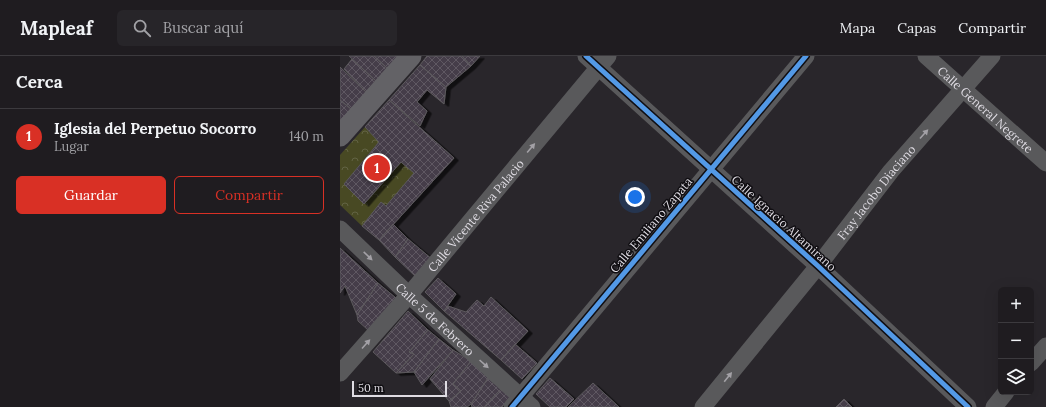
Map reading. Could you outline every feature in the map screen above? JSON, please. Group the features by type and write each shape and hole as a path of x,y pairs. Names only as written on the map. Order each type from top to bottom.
{"main road":[{"path":"340,136 411,56"}],"street":[{"name":"Calle Emiliano Zapata","path":"521,404 711,170 806,56"},
{"name":"Calle General Negrete","path":"926,56 1046,163"},
{"name":"Fray Jacobo Diaciano","path":"704,407 818,266 891,172 964,90 992,56"},
{"name":"Calle Ignacio Altamirano","path":"597,60 711,170 818,266 968,407"},
{"name":"Calle Vicente Riva Palacio","path":"340,373 409,296 597,60"},
{"name":"Calle 5 de Febrero","path":"340,229 521,404"},
{"path":"1034,360 1046,346"},
{"path":"994,407 1004,395"}],"green space":[{"path":"365,127 379,142 344,184 364,204 401,162 414,173 386,206 381,203 362,226 340,205 340,155"}],"building":[{"path":"349,56 374,56 387,68 376,81"},
{"path":"374,56 399,56 387,68"},
{"path":"427,56 462,56 471,66 446,87 420,65"},
{"path":"462,56 480,56 471,66"},
{"path":"352,59 376,81 366,92 344,69"},
{"path":"420,65 446,87 444,104 427,90 417,102 427,111 420,126 389,100"},
{"path":"340,67 366,92 351,109 340,100"},
{"path":"340,100 351,109 340,124"},
{"path":"389,100 454,158 379,240 362,226 381,202 386,206 414,173 401,162 364,204 344,184 379,142 365,127"},
{"path":"393,224 408,239 395,257 379,240"},
{"path":"408,239 433,260 416,277 395,257"},
{"path":"340,248 378,283 357,315 345,286 340,293"},
{"path":"438,278 456,294 444,311 425,292"},
{"path":"378,283 396,298 368,330 358,321 357,315"},
{"path":"491,297 528,331 501,360 444,311 448,306 466,312 477,300 484,306"},
{"path":"408,311 428,330 409,352 414,354 396,373 373,352"},
{"path":"428,330 439,339 414,372 396,373 414,354 409,352"},
{"path":"439,339 453,350 422,385 414,372"},
{"path":"515,344 537,363 522,379 501,360"},
{"path":"453,350 471,361 453,384 461,391 449,401 430,379"},
{"path":"471,361 488,378 471,404 467,407 451,407 449,401 461,391 453,384"},
{"path":"488,378 501,389 484,407 472,407 471,404"},
{"path":"550,378 574,399 566,407 550,407 536,394"},
{"path":"593,383 619,407 568,407"},
{"path":"501,389 510,397 502,407 484,407"},
{"path":"844,399 852,407 836,407"}],"cycle path":[{"path":"586,56 818,266 968,407"},
{"path":"512,407 806,56"}],"place":[{"name":"Iglesia del Perpetuo Socorro","path":"377,168"}]}
